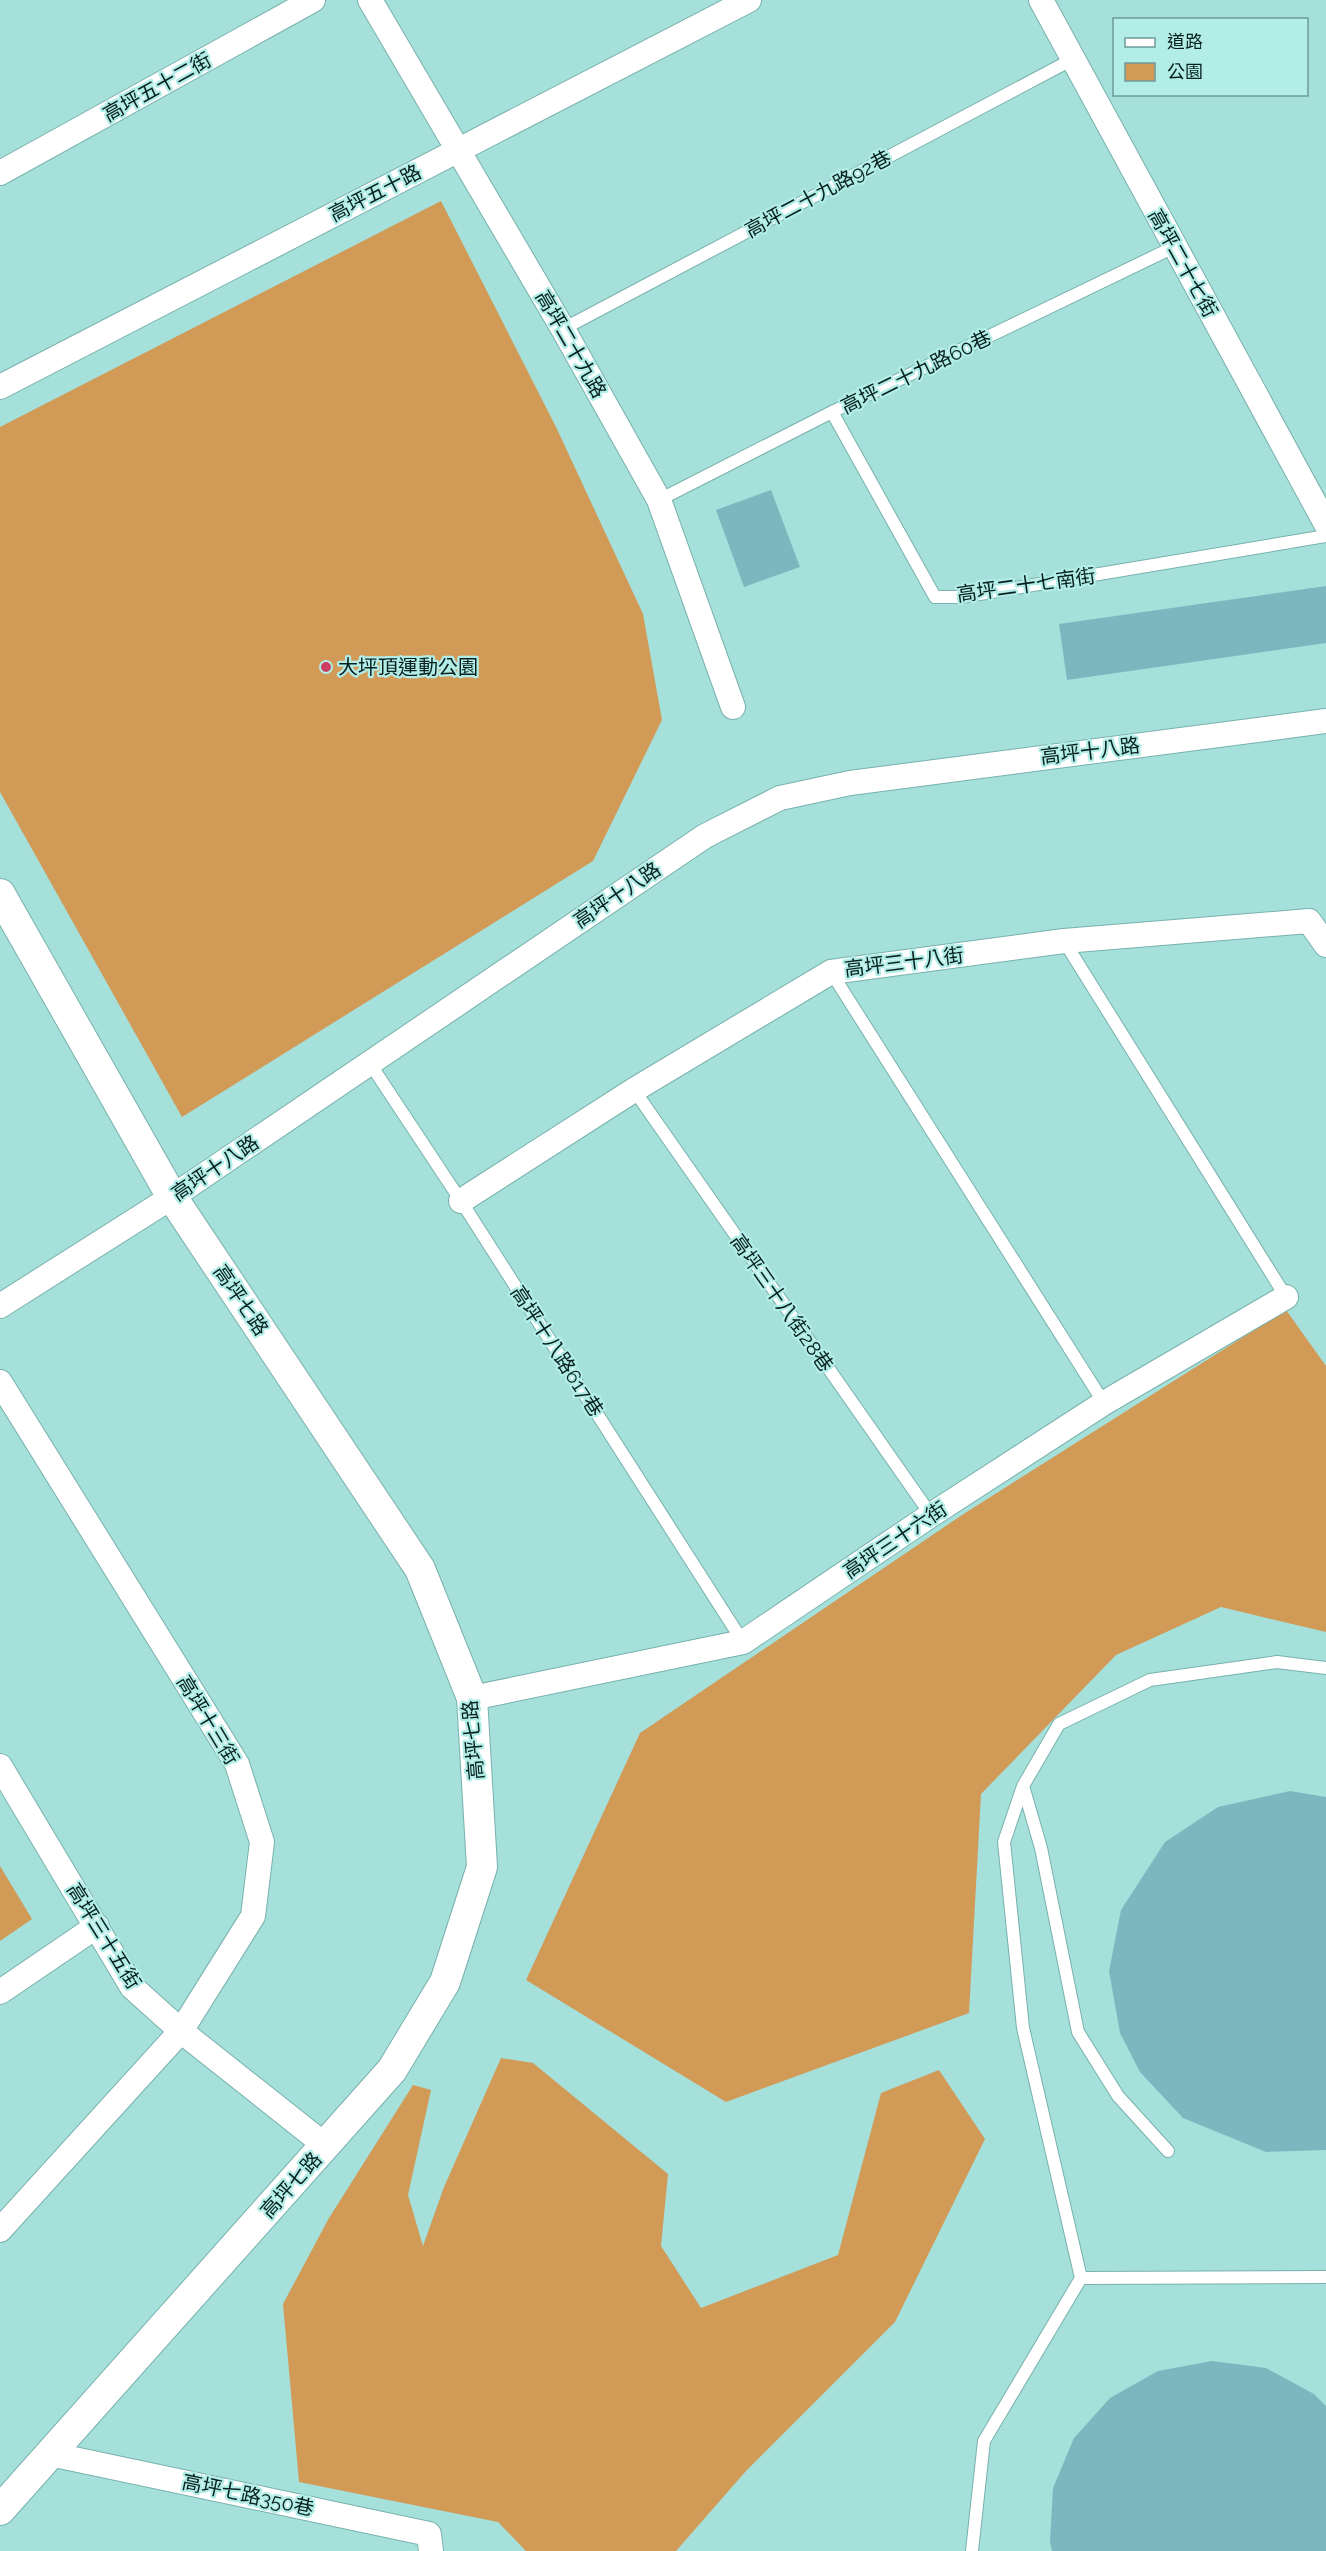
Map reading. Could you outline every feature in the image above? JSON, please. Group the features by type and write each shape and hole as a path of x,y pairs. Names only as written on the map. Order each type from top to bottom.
{"street":[{"name":"高坪五十二街","path":"0,173 313,0"},
{"name":"高坪二十九路","path":"370,0 563,329 659,500 733,707"},
{"name":"高坪五十路","path":"0,387 749,0"},
{"name":"高坪二十七街","path":"1041,0 1326,525"},
{"name":"高坪十八路","path":"0,1306 172,1197 705,837 780,798 850,783 1326,721"},
{"name":"高坪七路","path":"0,894 172,1197 420,1569 472,1698 482,1867 445,1982 392,2070 0,2510"},
{"name":"高坪三十八街","path":"461,1201 634,1090 831,972 1064,941 1310,921 1326,945"},
{"name":"高坪三十六街","path":"472,1698 743,1642 931,1515 1104,1403 1286,1297"},
{"name":"高坪十三街","path":"0,1382 237,1764 262,1842 253,1916 181,2031 0,2230"},
{"name":"高坪三十五街","path":"0,1766 132,1987 181,2031 326,2146"},
{"path":"0,1992 97,1926"},
{"name":"高坪七路350巷","path":"50,2454 429,2534 432,2551"}],"lane":[{"name":"高坪二十九路92巷","path":"563,329 1073,59"},
{"name":"高坪二十九路60巷","path":"659,500 832,412 1174,247"},
{"name":"高坪二十七南街","path":"832,412 934,597 962,597 1326,536"},
{"path":"1064,941 1286,1297"},
{"path":"831,972 1104,1403"},
{"name":"高坪十八路617巷","path":"369,1062 461,1201 743,1642"},
{"name":"高坪三十八街28巷","path":"634,1090 931,1515"},
{"path":"972,2551 984,2441 1081,2278 1023,2028 1004,1842 1023,1786 1059,1724 1150,1680 1277,1662 1326,1668"},
{"path":"1023,1786 1041,1848 1078,2032 1118,2096 1168,2151"},
{"path":"1081,2278 1325,2279"}],"green space":[{"name":"大坪頂運動公園","path":"441,201 556,427 643,614 662,720 593,861 182,1117 0,792 0,427"},
{"path":"1286,1310 1326,1366 1326,1632 1221,1607 1116,1655 981,1794 969,2013 726,2102 526,1980 640,1733 962,1515"},
{"path":"0,1866 32,1919 0,1941"},
{"path":"501,2058 533,2063 668,2174 661,2246 701,2308 838,2255 881,2093 939,2070 985,2139 895,2322 746,2471 676,2551 526,2551 498,2522 299,2482 283,2304 329,2218 413,2085 431,2090 408,2195 423,2246 444,2187"}],"building":[{"path":"771,490 800,567 744,587 716,510"},
{"path":"1326,586 1326,643 1067,680 1059,624"},
{"path":"1290,1791 1326,1797 1326,2150 1266,2152 1183,2118 1140,2072 1120,2033 1109,1971 1121,1910 1165,1842 1218,1807"},
{"path":"1212,2361 1266,2368 1314,2394 1326,2406 1326,2551 1052,2551 1050,2542 1053,2488 1074,2438 1110,2398 1158,2371"}],"place":[{"name":"大坪頂運動公園","path":"326,667"}]}
